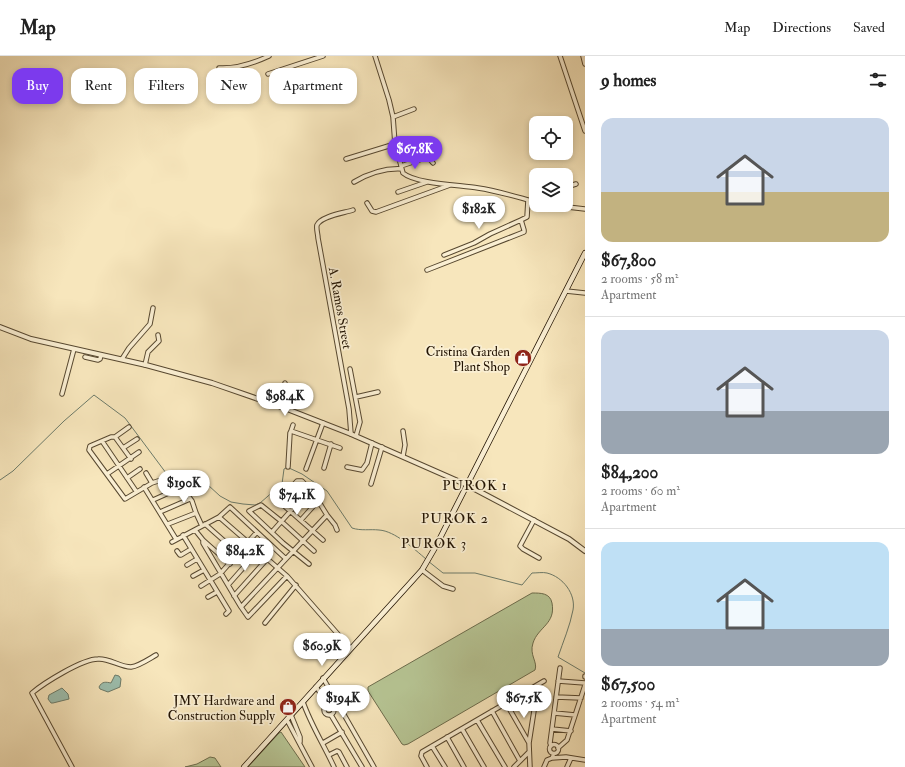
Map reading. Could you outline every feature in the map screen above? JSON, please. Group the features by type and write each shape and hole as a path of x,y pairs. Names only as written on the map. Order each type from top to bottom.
{"main road":[{"path":"244,767 422,570 428,561 585,255"}],"street":[{"path":"219,68 239,66 261,60 269,56"},
{"path":"268,74 324,56"},
{"path":"375,56 393,117 395,144 401,168 406,176 428,182 479,188 528,200 528,217 479,239 477,242 444,255"},
{"path":"560,56 585,131"},
{"path":"583,56 585,64"},
{"path":"393,117 414,109"},
{"path":"346,159 395,144"},
{"path":"354,182 382,170 401,168 428,157 433,163"},
{"path":"398,192 428,182"},
{"path":"367,203 372,211 376,212 452,185"},
{"path":"573,208 585,209"},
{"name":"A. Ramos Street","path":"351,434 350,414 317,226 324,218 353,210"},
{"path":"427,270 524,232 521,220"},
{"path":"566,291 585,293"},
{"path":"122,360 129,348 150,324 153,308"},
{"path":"0,327 31,339 101,354 215,384 287,409 356,436 467,485 569,539 585,551"},
{"path":"145,365 148,352 159,341 158,335"},
{"path":"62,394 74,348"},
{"path":"85,357 98,360 100,359 101,354"},
{"path":"350,369 360,422 356,436"},
{"path":"284,383 287,409"},
{"path":"356,397 378,392"},
{"path":"306,469 323,423"},
{"path":"288,467 290,433 293,425"},
{"path":"129,427 115,437 111,437 90,446 89,448 125,498 152,483 167,478 182,487 193,502 196,513 204,525 239,554"},
{"path":"291,431 340,448"},
{"path":"403,431 405,445 403,456"},
{"path":"115,437 131,459"},
{"path":"123,448 137,439"},
{"path":"102,441 136,491"},
{"path":"348,467 362,470 367,463 372,443"},
{"path":"324,468 331,444"},
{"path":"371,484 382,447"},
{"path":"107,474 140,452"},
{"path":"127,478 140,470"},
{"path":"146,473 152,483"},
{"path":"153,500 182,487 191,476"},
{"path":"280,502 297,482 302,481 314,494 337,530"},
{"path":"144,487 176,539"},
{"path":"272,532 310,489"},
{"path":"273,496 324,540"},
{"path":"160,512 190,499"},
{"path":"302,520 318,501"},
{"path":"309,564 249,511 261,505 314,551"},
{"path":"172,542 219,517 230,507 286,559"},
{"path":"168,524 196,513"},
{"path":"241,607 326,514"},
{"path":"219,517 287,576 350,648"},
{"path":"534,520 524,536 520,546 539,558"},
{"path":"195,530 203,540 230,564"},
{"path":"202,586 220,574 257,532"},
{"path":"183,536 229,611 226,614"},
{"path":"203,540 203,544 220,574 247,616 250,616 287,576"},
{"path":"177,551 180,555 182,555 191,548"},
{"path":"228,585 258,551"},
{"path":"234,596 267,558"},
{"path":"187,565 197,559"},
{"path":"193,576 204,570"},
{"path":"422,570 444,586 453,589"},
{"path":"265,623 296,585"},
{"path":"208,597 217,592"},
{"path":"218,605 223,602"},
{"path":"72,767 32,693 46,683 89,660 105,660 131,667 156,655"},
{"path":"553,756 550,749 550,743 560,668"},
{"path":"324,678 374,767"},
{"path":"544,767 547,760 558,751 558,748 567,740 585,684 558,680"},
{"path":"427,767 421,754 447,737 544,681"},
{"path":"530,767 529,743 538,685"},
{"path":"316,687 327,706"},
{"path":"556,697 581,698"},
{"path":"302,702 334,767"},
{"path":"506,703 529,743"},
{"path":"327,706 332,706 334,709 331,715"},
{"path":"327,706 324,708 324,712 326,715 331,715 362,767"},
{"path":"492,712 520,761"},
{"path":"554,713 575,715"},
{"path":"291,714 300,737 300,742"},
{"path":"287,720 312,767"},
{"path":"477,720 505,767"},
{"path":"291,727 294,727 295,725"},
{"path":"462,729 484,767"},
{"path":"552,729 571,730"},
{"path":"323,743 342,732"},
{"path":"447,737 464,767"},
{"path":"551,746 556,745 558,748"},
{"path":"432,746 445,767"},
{"path":"329,755 336,751 339,752 347,767"},
{"path":"514,767 529,752"},
{"path":"553,756 585,760"},
{"path":"567,767 571,758"}],"green space":[{"path":"532,593 547,595 551,600 553,610 549,621 535,638 533,643 532,651 536,667 535,670 408,744 402,744 368,691 368,687"},
{"path":"281,732 305,767 248,767 279,733"},
{"path":"210,757 215,758 221,767 185,767 197,764"}],"shaded area":[{"path":"115,675 119,676 121,679 120,687 108,692 100,689 100,685 103,683 111,683"},
{"path":"62,688 68,694 69,699 51,703 48,699 49,695"}],"waterway":[{"path":"0,480 13,471 64,421 94,395 125,418 169,477"},
{"path":"175,480 191,474 196,474 220,496 231,502 255,505 260,503 282,484 284,469 286,468"},
{"path":"289,468 302,474 327,491 352,528 385,531 404,541 426,559"},
{"path":"428,561 443,573 475,573 522,585 532,573 547,573 558,578 570,592 573,604 570,622 558,657 585,673"}],"place":[{"name":"Cristina Garden Plant Shop","path":"523,358"},
{"name":"JMY Hardware and Construction Supply","path":"288,707"}],"district":[{"name":"PUROK 1","path":"475,485"},
{"name":"PUROK 2","path":"455,518"},
{"name":"PUROK 3","path":"434,543"}]}
